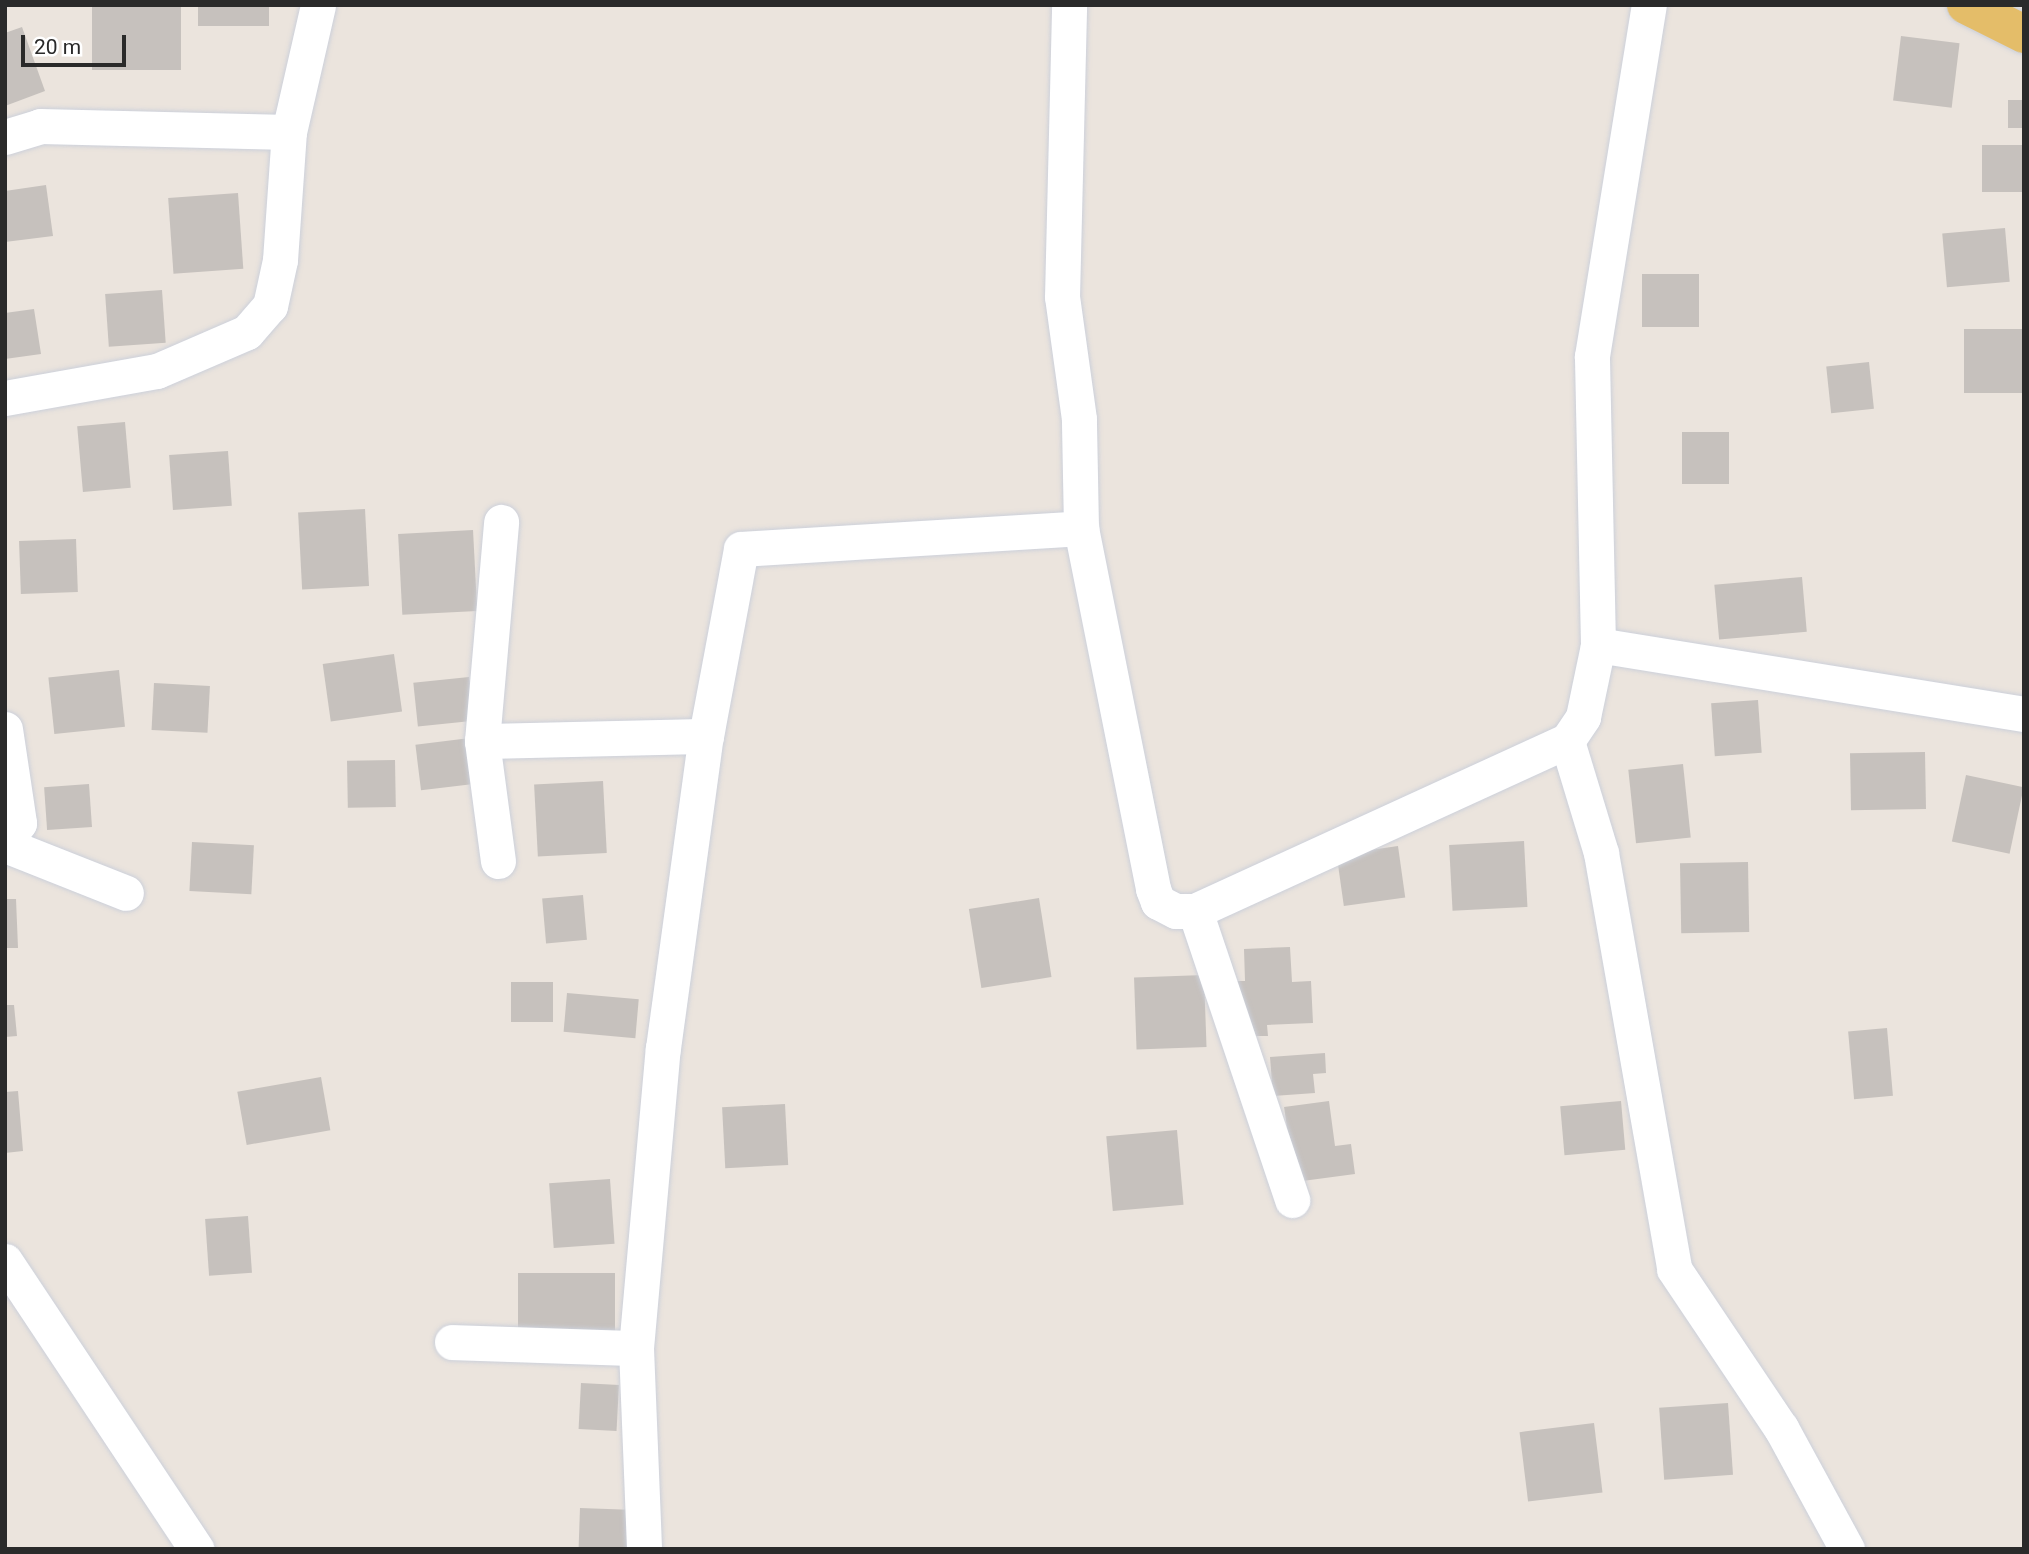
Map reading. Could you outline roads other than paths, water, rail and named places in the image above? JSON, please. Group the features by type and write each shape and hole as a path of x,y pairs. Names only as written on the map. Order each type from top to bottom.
{"main road":[{"path":"1966,5 2024,34"}],"street":[{"path":"5,398 157,371 247,332 270,306 280,260 289,132 318,5"},
{"path":"1069,5 1062,296 1079,419 1081,528 1153,889 1158,902 1195,911 1567,741 1583,718 1598,645 1592,356 1648,5"},
{"path":"5,137 40,126 289,132"},
{"path":"498,861 482,741 501,522"},
{"path":"644,1549 636,1348 663,1048 706,736 741,549 1081,528"},
{"path":"1598,645 2024,714"},
{"path":"5,729 19,823 5,843 126,893"},
{"path":"482,741 706,736"},
{"path":"1567,741 1601,853 1674,1269 1781,1428 1847,1549"},
{"path":"1195,911 1292,1200"},
{"path":"5,1261 195,1549"},
{"path":"452,1342 636,1348"}]}
